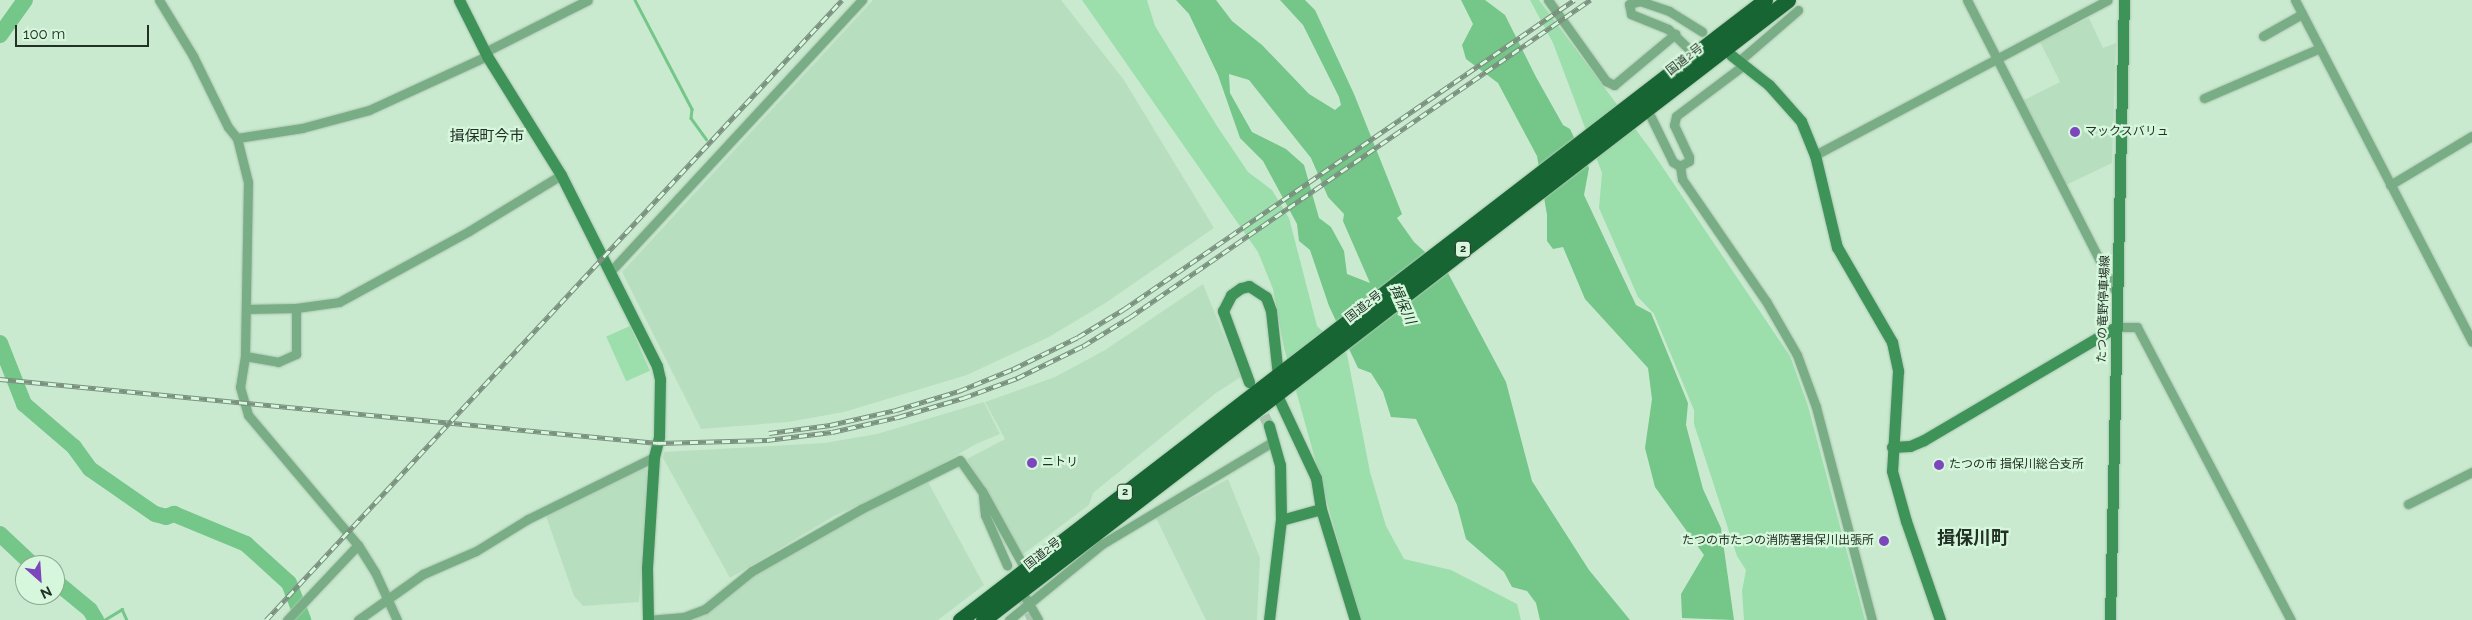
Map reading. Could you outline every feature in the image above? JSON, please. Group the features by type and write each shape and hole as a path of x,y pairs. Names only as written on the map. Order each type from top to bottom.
{"highway":[{"name":"国道2号","path":"983,620 1276,393 1294,371 1627,115 1695,55 1765,0"},
{"name":"国道2号","path":"1627,115 1647,109 1793,5"},
{"name":"国道2号","path":"960,620 1278,375 1294,371"}],"street":[{"path":"159,0 193,56 228,127 237,138 248,182 245,356 240,387 248,415 358,545 397,620"},
{"path":"459,0 486,54 561,175 610,272 660,379 659,436 654,457 645,602 648,620 684,617 705,609 752,571 861,509 916,485 960,460 982,491 1025,569"},
{"path":"237,138 302,128 369,110 486,54 588,0"},
{"path":"610,272 862,0"},
{"path":"1548,0 1606,81 1614,85 1675,34"},
{"path":"1695,55 1675,34 1631,14 1629,4 1640,0 1669,11 1702,32"},
{"path":"1967,0 2119,298"},
{"path":"1815,155 1996,56 2108,0"},
{"name":"たつの竜野停車場線","path":"2110,620 2116,327 2119,298 2124,0"},
{"path":"2295,0 2472,342"},
{"path":"1680,166 1689,161 1689,157 1674,125 1676,116 1738,60 1793,5"},
{"path":"2262,36 2302,14"},
{"path":"2204,98 2320,48"},
{"path":"1738,60 1789,104 1801,121 1815,155 1837,247 1886,326 1897,356 1898,391 1892,447 1897,492 1940,620"},
{"path":"1647,109 1673,162 1680,166"},
{"path":"2390,185 2472,136"},
{"path":"1680,166 1682,179 1766,301 1797,355 1816,407 1872,620"},
{"path":"246,309 296,308 339,302 468,231 561,175"},
{"path":"1249,382 1223,311 1231,295 1241,288 1249,286 1266,297 1271,311 1278,375"},
{"path":"245,356 278,362 296,354 296,308"},
{"path":"1892,447 1910,446 1924,440 2116,327 2137,327 2291,620"},
{"path":"1276,393 1316,478 1320,509 1355,620"},
{"path":"1269,426 1280,465 1281,520 1269,620"},
{"path":"1009,620 1102,544 1274,441"},
{"path":"358,620 386,598 528,519 654,457"},
{"path":"2408,504 2472,472"},
{"path":"982,491 985,515 1008,565"},
{"path":"1281,520 1320,509"},
{"path":"287,620 358,545"},
{"path":"1021,590 1038,620"}],"shaded area":[{"path":"873,0 1061,0 1124,80 1214,228 1104,304 1049,337 967,375 844,412 788,422 701,429 622,272"},
{"path":"1082,0 1147,0 1155,26 1217,126 1248,172 1272,190 1289,218 1317,326 1347,354 1370,472 1386,526 1404,559 1451,570 1517,604 1521,620 1360,620 1284,348 1273,289 1258,252"},
{"path":"1530,0 1539,0 1651,150 1790,356 1808,406 1865,620 1744,620 1742,591 1746,570 1737,556 1694,424 1694,410 1654,314 1638,297 1599,208 1602,173 1553,43"},
{"name":"マックスバリュ","path":"2089,18 2103,48 2116,43 2112,163 2064,186 2022,101 2060,82 2040,42"},
{"path":"1203,284 1241,377 1216,393 1093,493 1089,505 1022,555 967,459 1005,439 985,402 1055,377 1105,350"},
{"path":"630,326 650,371 626,381 606,337"},
{"path":"984,402 1000,434 976,444 914,480 834,516 730,578 663,458 664,452 824,443 877,434"},
{"path":"642,465 648,471 639,602 583,606 574,596 546,516"},
{"path":"1228,479 1260,558 1257,620 1206,620 1156,518"},
{"path":"928,482 984,585 938,620 694,620 756,572 879,505"}],"water":[{"name":"揖保川","path":"1176,0 1216,0 1232,21 1262,45 1309,94 1335,110 1341,105 1339,97 1303,25 1280,0 1305,0 1315,10 1354,94 1402,214 1397,218 1414,242 1448,273 1506,382 1532,481 1589,570 1630,620 1540,620 1536,603 1527,591 1512,587 1504,572 1466,539 1457,505 1416,419 1391,417 1383,392 1371,373 1358,368 1329,306 1310,250 1299,241 1297,224 1263,161 1240,138 1218,75 1189,14","holes":["1229,74 1249,80 1311,158 1328,197 1344,214 1343,221 1370,283 1347,274 1344,251 1331,227 1319,218 1304,165 1286,149 1252,132 1230,93"]},
{"path":"1461,0 1485,0 1505,15 1536,77 1563,125 1570,129 1589,168 1584,195 1636,305 1651,313 1688,403 1686,425 1703,489 1721,528 1734,620 1682,618 1681,594 1704,555 1655,487 1645,448 1652,399 1648,368 1585,299 1563,247 1553,249 1547,241 1547,215 1537,156 1498,83 1466,59 1462,45 1473,24"}],"waterway":[{"path":"0,35 25,0"},
{"path":"635,0 692,109 691,118 706,139"},
{"path":"0,343 24,404 74,447 90,469 155,514 166,517 174,514 246,544 289,583 303,620"},
{"path":"0,534 22,555"},
{"path":"65,589 90,610 96,620"},
{"path":"104,620 122,609 127,620"}],"tunnel":[{"path":"1257,400 1269,426"},
{"path":"1023,600 1032,620"}],"railway":[{"path":"266,620 842,0"},
{"path":"769,433 830,425 896,410 959,391 1013,369 1078,337 1124,309 1574,0"},
{"path":"0,379 658,443 767,440 832,432 898,417 963,398 1017,378 1083,346 1130,317 1590,0"}],"place":[{"name":"マックスバリュ","path":"2075,132"},
{"name":"ニトリ","path":"1032,463"},
{"name":"たつの市 揖保川総合支所","path":"1939,465"},
{"name":"たつの市たつの消防署揖保川出張所","path":"1884,541"}],"district":[{"name":"揖保町今市","path":"487,137"},
{"name":"揖保川町","path":"1973,538"}]}
